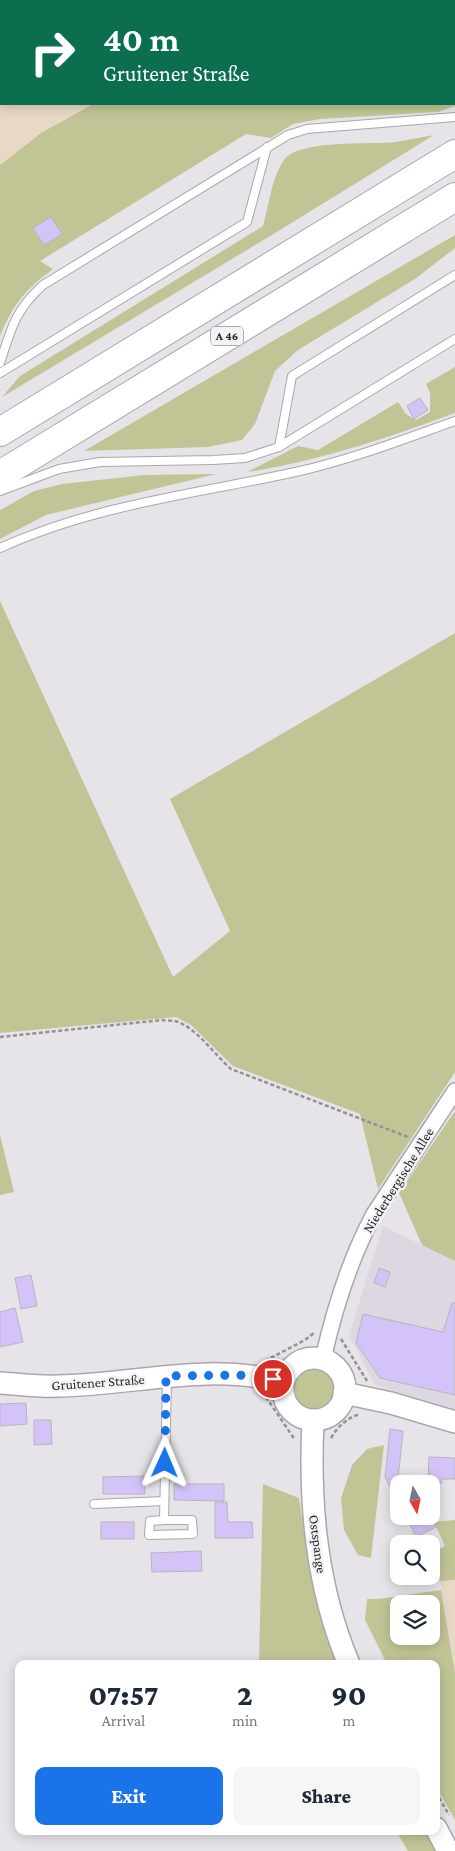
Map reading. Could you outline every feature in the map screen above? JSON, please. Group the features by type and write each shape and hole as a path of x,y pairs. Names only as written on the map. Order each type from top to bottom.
{"highway":[{"name":"A 46","path":"0,432 455,154"},
{"name":"A 46","path":"0,475 455,197"}],"main road":[{"path":"322,1359 330,1362 339,1370 344,1381 344,1393 340,1405 332,1413 321,1419 313,1420 298,1415 289,1407 284,1396 283,1382 291,1368 301,1360 322,1359"},
{"name":"Gruitener Straße","path":"0,1383 58,1386 166,1376 239,1375 262,1376 283,1382"},
{"path":"344,1393 391,1403 455,1422"},
{"name":"Ostspange","path":"313,1420 313,1514 317,1554 325,1592 348,1660"},
{"path":"444,1824 448,1851"}],"street":[{"name":"Niederbergische Allee","path":"322,1359 328,1335 364,1233 374,1214 455,1091"}],"lane":[{"path":"0,363 15,317 27,299 43,285 288,135 307,129 455,117"},
{"path":"0,373 247,222 267,147"},
{"path":"279,448 292,376 455,275"},
{"path":"0,491 59,469 100,462 245,458 279,448 455,339"},
{"path":"0,548 81,517 161,497 302,470 367,452 455,421"},
{"path":"164,1520 166,1376"},
{"path":"94,1504 164,1501"},
{"path":"164,1520 192,1520 192,1534 149,1535 150,1521 164,1520"}],"path":[{"path":"0,1036 162,1020 178,1022 198,1036 231,1069 337,1108 421,1142"},
{"path":"260,1392 266,1397 295,1440 329,1442 342,1424 352,1417 363,1414"},
{"path":"440,1808 444,1824"}],"shaded area":[{"path":"0,105 91,105 41,133 0,165"},
{"path":"383,1226 455,1261 455,1410 375,1385 349,1335"},
{"path":"455,1580 455,1673 440,1581"}],"green space":[{"path":"91,105 455,105 438,112 320,119 293,124 271,138 246,134 40,261 53,269 35,283 21,298 0,336 0,165 41,133"},
{"path":"434,135 2,397 20,376 263,226 276,175 284,160 292,153 319,146 396,142"},
{"path":"455,235 455,248 415,279 298,350 275,371 255,424 242,440 208,447 84,451"},
{"path":"455,367 455,413 352,448 300,462 247,472 298,446 318,450 398,402 406,414 416,420 430,412 430,393 426,384"},
{"path":"216,474 46,515 0,539 0,510 34,491 62,484 145,475"},
{"path":"0,601 173,977 230,931 170,799 455,633 455,1072 378,1189 360,1114 233,1066 191,1025 176,1017 0,1033"},
{"path":"455,1111 455,1261 422,1245 399,1193"},
{"path":"0,1135 14,1192 0,1195"},
{"path":"311,1369 319,1369 326,1372 332,1378 335,1389 332,1400 326,1406 319,1409 311,1409 304,1406 298,1400 295,1393 295,1385 298,1378 304,1372"},
{"path":"384,1445 371,1558 358,1555 344,1530 341,1498 352,1465 367,1449"},
{"path":"263,1484 299,1498 315,1587 338,1660 259,1660"},
{"path":"455,1520 455,1580 440,1581 440,1548 445,1546 435,1525 440,1525 440,1521"},
{"path":"441,1590 455,1673 455,1820 440,1794 440,1660 385,1660 365,1620 367,1599 390,1597 390,1645 440,1645 440,1595 406,1595"},
{"path":"398,1835 429,1835 437,1851 408,1851"}],"building":[{"path":"51,217 62,234 44,245 33,228"},
{"path":"420,398 428,410 414,419 407,406"},
{"path":"379,1268 390,1272 385,1287 374,1283"},
{"path":"31,1275 37,1306 21,1309 15,1278"},
{"path":"452,1303 455,1303 455,1395 380,1378 356,1343 363,1314 443,1332"},
{"path":"15,1308 23,1342 0,1347 0,1312"},
{"path":"26,1403 27,1424 0,1426 0,1404"},
{"path":"34,1420 51,1420 52,1444 34,1445"},
{"path":"390,1429 403,1431 398,1475 390,1475 390,1487 385,1477"},
{"path":"429,1457 455,1458 455,1479 442,1479 440,1484 440,1475 428,1475"},
{"path":"144,1476 145,1494 103,1494 103,1477"},
{"path":"174,1484 224,1484 224,1501 174,1500"},
{"path":"215,1502 227,1502 228,1522 252,1522 253,1538 215,1538"},
{"path":"101,1522 134,1522 134,1539 101,1539"},
{"path":"410,1525 435,1525 436,1527 420,1535 415,1535"},
{"path":"201,1551 202,1571 152,1572 151,1553"}],"route":[{"path":"165,1463 166,1376 210,1374 262,1376 273,1379"}]}
